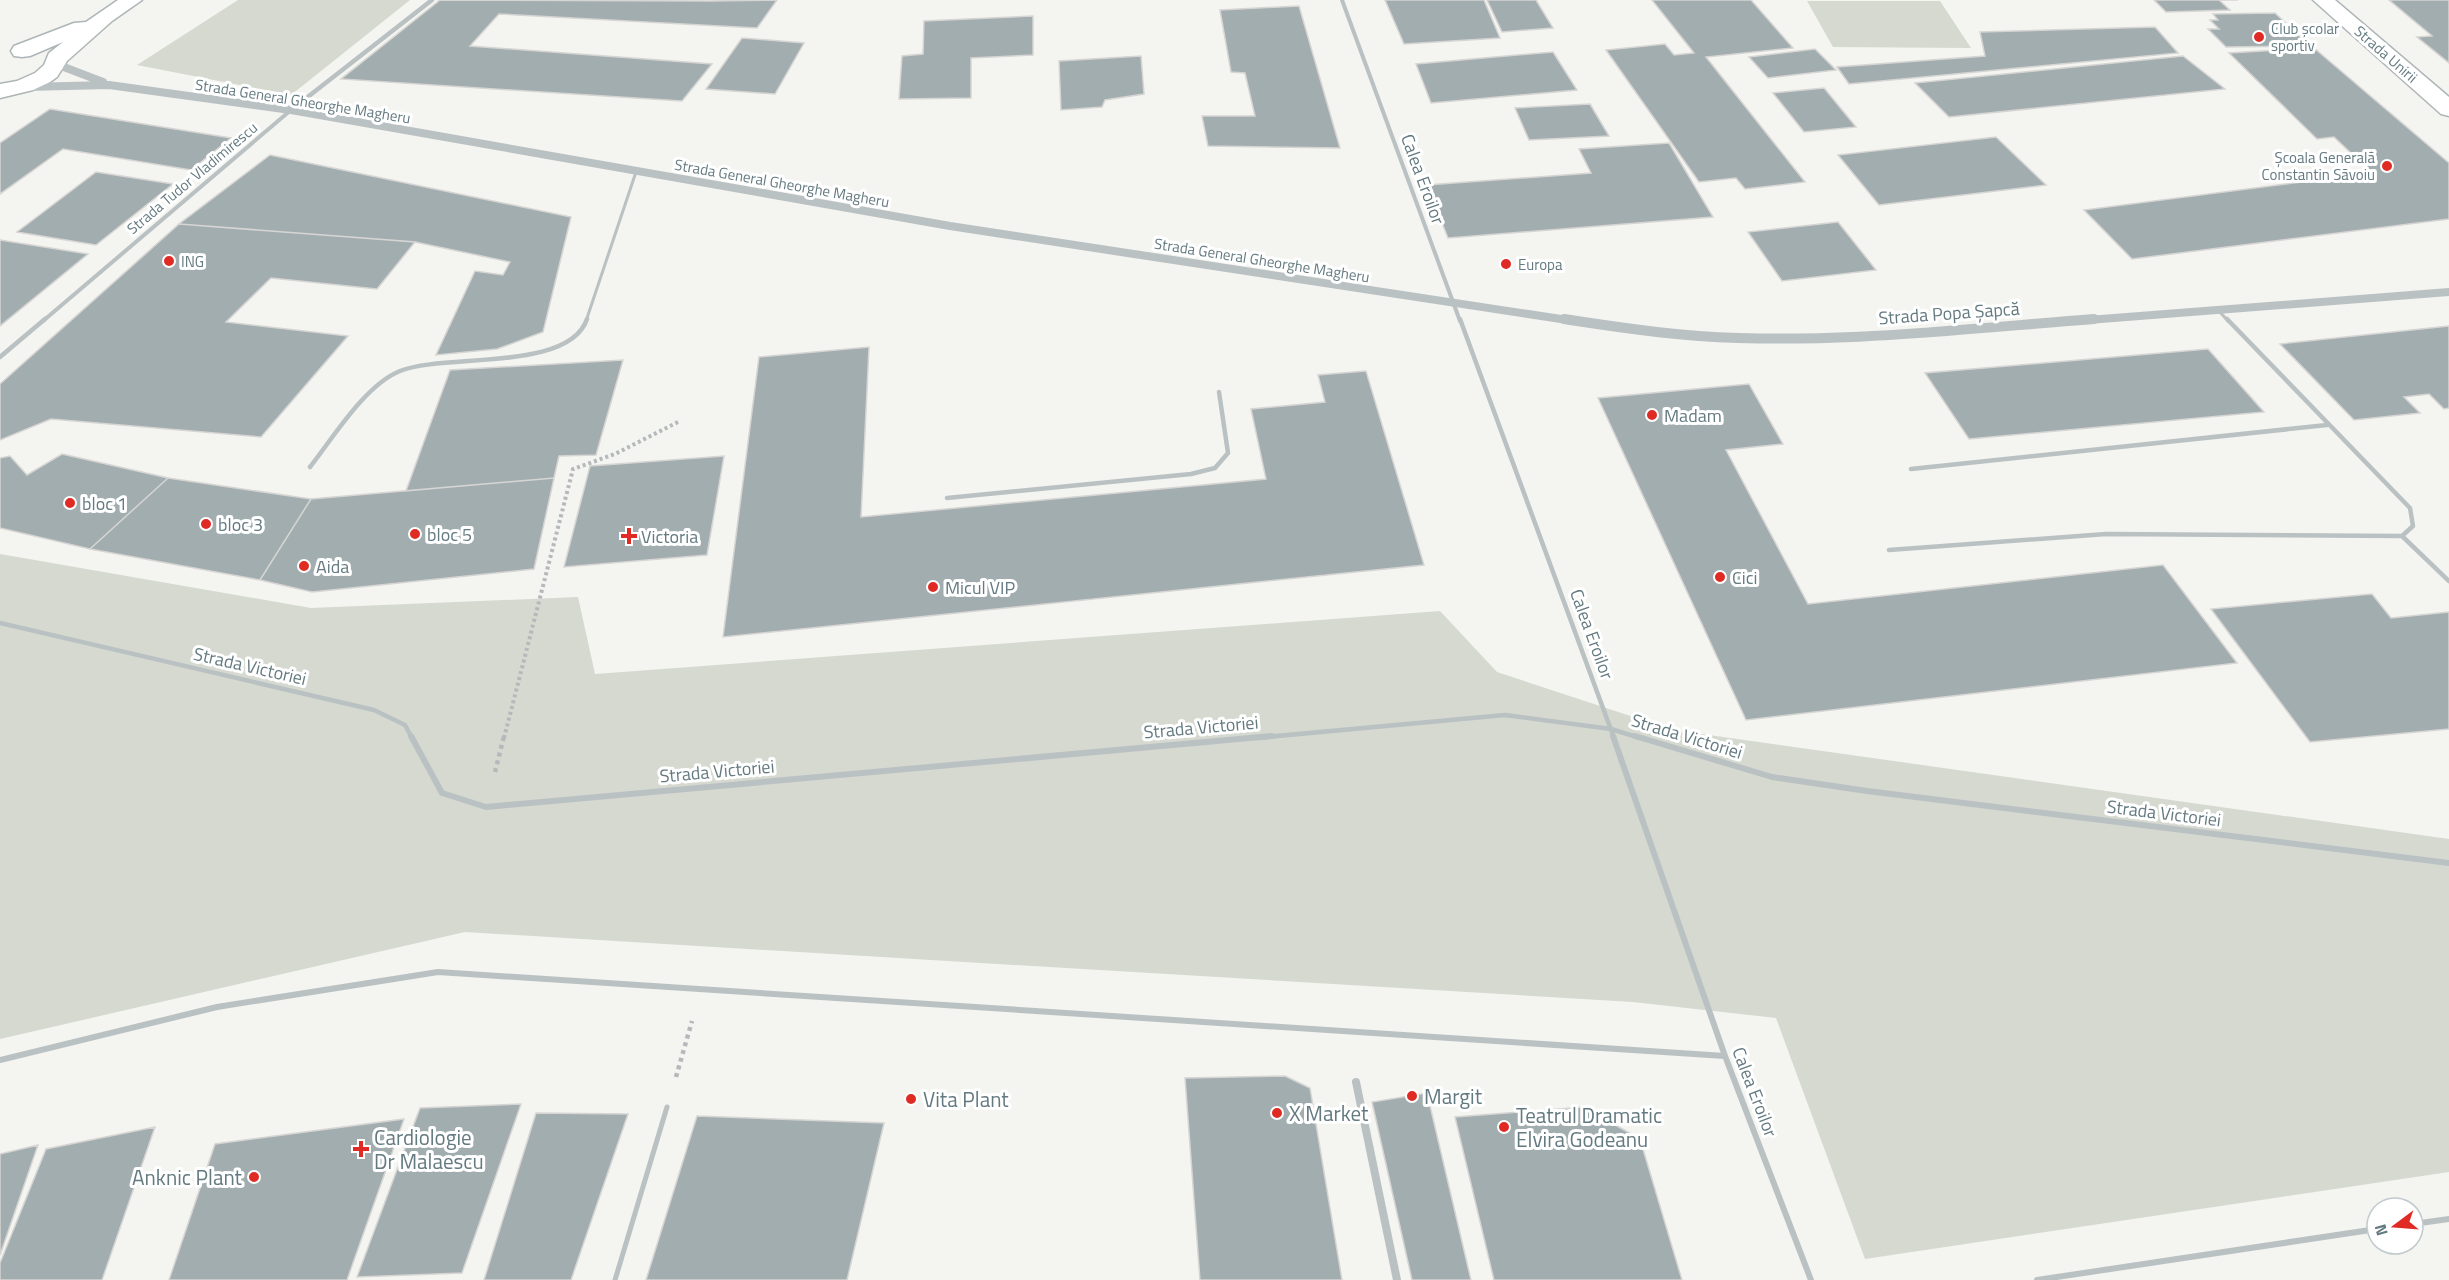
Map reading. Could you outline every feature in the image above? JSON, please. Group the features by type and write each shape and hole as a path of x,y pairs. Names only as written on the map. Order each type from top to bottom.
{"main road":[{"path":"0,56 22,51 105,17 132,0"},
{"name":"Strada Unirii","path":"2324,0 2449,109"},
{"path":"5,90 43,77 105,17"},
{"path":"22,51 45,51 57,61"}],"street":[{"name":"Strada Tudor Vladimirescu","path":"0,357 291,110 432,0"},
{"name":"Calea Eroilor","path":"1342,0 1611,729 1725,1056 1811,1280"},
{"name":"Strada General Gheorghe Magheru","path":"57,61 109,84"},
{"name":"Strada General Gheorghe Magheru","path":"5,90 109,84 291,110 961,227 1452,302"},
{"name":"Strada Popa Șapcă","path":"1452,302 1635,330 1755,339 1940,331 2449,292"},
{"name":"Strada Victoriei","path":"0,623 374,710 405,725 442,793 486,807 1505,715 1611,729 1772,777 1867,791 2449,863"},
{"path":"0,1060 217,1007 438,972 1725,1056"},
{"path":"1356,1082 1397,1280"},
{"path":"2425,1222 2449,1219"},
{"path":"2037,1280 2365,1232"}],"lane":[{"path":"310,467 380,381 399,371 425,364 529,354 554,349 573,338 585,324 636,172"},
{"path":"1889,550 2106,534 2402,536 2413,526 2410,508 2217,309"},
{"path":"947,498 1191,474 1215,468 1228,453 1219,392"},
{"path":"1911,469 2327,425"},
{"path":"2402,536 2449,581"},
{"path":"615,1280 668,1107"}],"path":[{"path":"486,807 573,469 615,454 680,421"},
{"path":"668,1107 702,989"}],"shaded area":[{"path":"238,0 410,0 291,95 137,65"},
{"path":"1807,1 1940,1 1971,48 1833,47"},
{"path":"0,554 311,608 578,597 595,674 1440,611 1497,672 1673,730 2449,839 2449,1172 1865,1259 1776,1018 1633,1002 465,932 0,1039"}],"building":[{"path":"440,0 777,0 757,28 499,14 470,46 712,64 682,101 341,79"},
{"path":"1385,0 1484,0 1500,38 1404,44"},
{"path":"1487,0 1536,0 1553,28 1502,32"},
{"path":"1652,0 1751,0 1793,48 1706,57 1805,182 1745,189 1736,178 1699,182 1606,50 1665,44 1674,55 1694,53"},
{"path":"2154,0 2219,0 2230,10 2166,12"},
{"path":"2389,0 2449,0 2449,63 2417,37 2432,36"},
{"path":"1299,6 1340,148 1208,146 1202,116 1255,116 1245,73 1231,72 1220,10"},
{"name":"Club școlar sportiv","path":"2275,13 2310,46 2226,47 2208,29 2219,29 2210,20 2218,20 2213,14"},
{"path":"1033,16 1033,55 971,58 971,98 899,99 902,56 923,54 924,21"},
{"path":"2155,27 2178,53 1849,84 1837,67 1985,56 1980,32"},
{"path":"742,38 804,43 775,94 706,89"},
{"path":"2314,48 2449,163 2449,219 2132,259 2084,210 2372,173 2334,137 2317,139 2229,53"},
{"path":"1815,49 1836,70 1768,78 1749,57"},
{"path":"1553,52 1577,90 1431,103 1416,64"},
{"path":"1141,56 1144,94 1105,100 1102,107 1061,110 1059,61"},
{"path":"2183,56 2225,89 1949,117 1915,83"},
{"path":"1824,88 1856,127 1804,132 1773,93"},
{"path":"1590,104 1609,136 1529,140 1515,108"},
{"path":"50,109 231,138 191,170 63,149 0,194 0,143"},
{"path":"1996,137 2046,185 1879,205 1838,155"},
{"path":"1669,143 1713,217 1448,238 1427,185 1591,173 1579,149"},
{"path":"270,155 571,217 543,332 497,349 436,355 475,271 503,275 510,262 415,242 179,224"},
{"path":"96,172 173,184 96,245 17,232"},
{"path":"1838,222 1876,270 1782,281 1748,232"},
{"path":"179,224 415,242 377,289 271,278 226,322 348,336 261,437 51,419 0,440 0,384"},
{"path":"0,240 88,254 0,326"},
{"path":"2449,326 2449,408 2444,409 2429,394 2404,397 2420,413 2354,420 2280,344"},
{"path":"869,347 861,517 1266,479 1251,409 1325,402 1318,375 1366,371 1424,565 723,637 759,357"},
{"path":"2208,349 2264,412 1969,439 1925,373"},
{"path":"623,360 596,455 559,456 554,478 406,491 450,370"},
{"path":"1749,384 1783,444 1726,450 1808,604 2163,565 2237,663 1746,720 1598,398"},
{"name":"bloc 1","path":"62,454 168,478 90,549 0,528 0,458 10,456 27,475"},
{"path":"724,456 707,555 564,567 590,466"},
{"name":"bloc 3","path":"168,478 311,499 260,580 90,549"},
{"name":"bloc 5","path":"554,478 534,569 312,592 260,580 311,499"},
{"path":"2372,594 2391,618 2449,612 2449,729 2310,742 2211,609"},
{"path":"1285,1076 1310,1088 1342,1280 1200,1280 1185,1078"},
{"path":"1427,1093 1471,1280 1412,1280 1372,1102"},
{"path":"521,1104 462,1273 357,1277 420,1108"},
{"path":"1584,1107 1640,1139 1682,1280 1494,1280 1455,1117"},
{"path":"536,1113 628,1114 571,1280 484,1280"},
{"path":"697,1116 884,1123 847,1280 646,1280"},
{"path":"404,1119 347,1280 169,1280 215,1144"},
{"path":"155,1127 102,1280 0,1280 0,1263 46,1149"},
{"path":"38,1145 0,1255 0,1154"}],"place":[{"name":"Club școlar sportiv","path":"2259,37"},
{"name":"Școala Generală Constantin Săvoiu","path":"2387,166"},
{"name":"ING","path":"169,261"},
{"name":"Europa","path":"1506,264"},
{"name":"Madam","path":"1652,415"},
{"name":"bloc 1","path":"70,503"},
{"name":"bloc 3","path":"206,524"},
{"name":"bloc 5","path":"415,534"},
{"name":"Victoria","path":"629,536"},
{"name":"Aida","path":"304,566"},
{"name":"Cici","path":"1720,577"},
{"name":"Micul VIP","path":"933,587"},
{"name":"Margit","path":"1412,1096"},
{"name":"Vita Plant","path":"911,1099"},
{"name":"X Market","path":"1277,1113"},
{"name":"Teatrul Dramatic Elvira Godeanu","path":"1504,1127"},
{"name":"Cardiologie Dr Malaescu","path":"361,1149"},
{"name":"Anknic Plant","path":"254,1177"}]}
